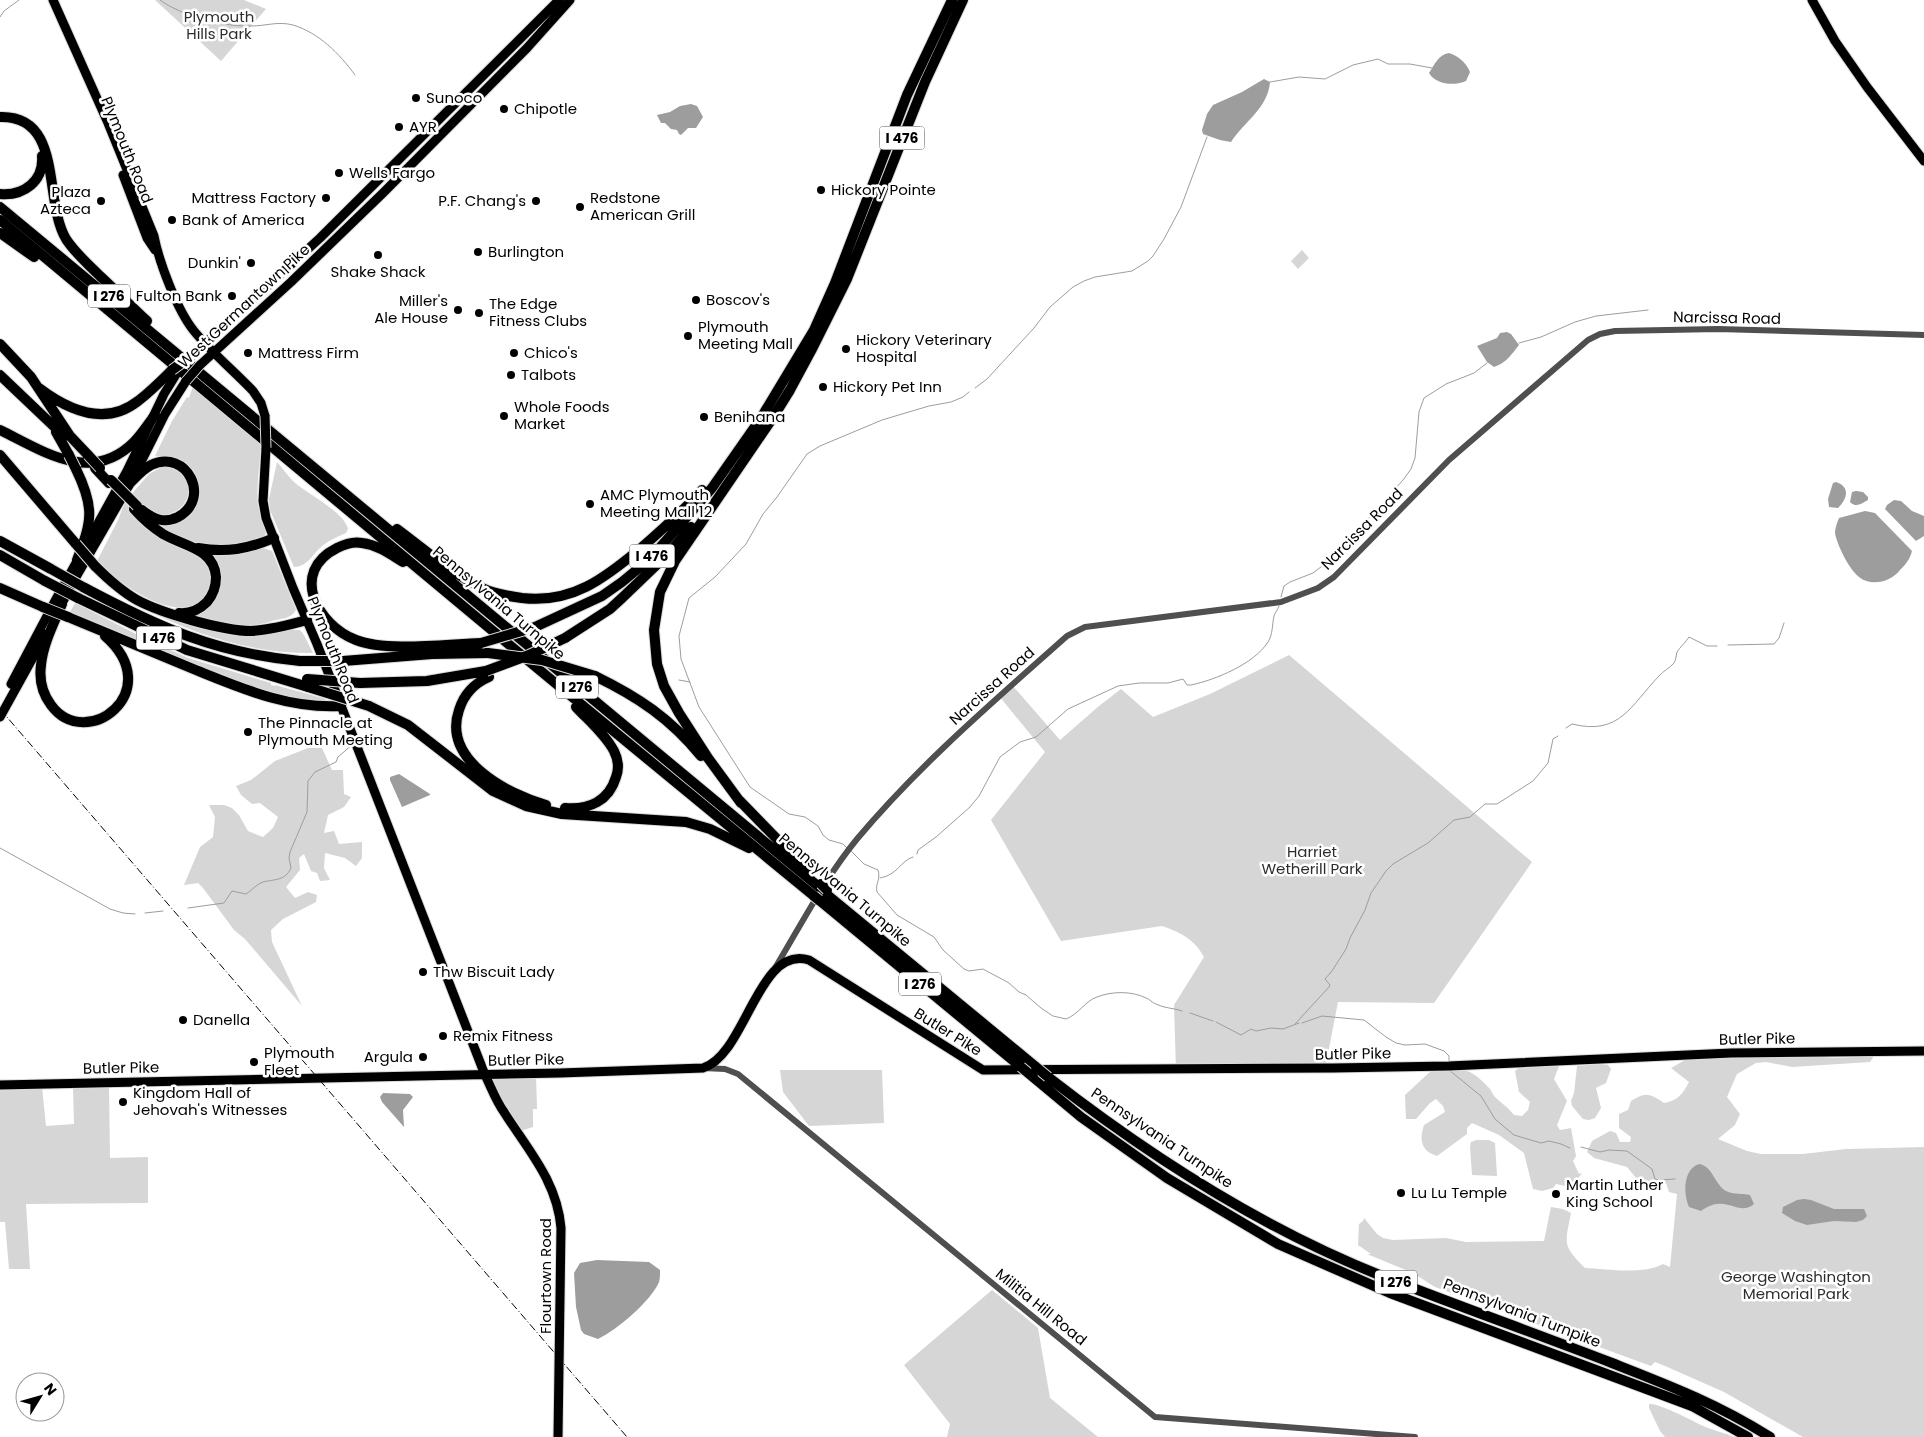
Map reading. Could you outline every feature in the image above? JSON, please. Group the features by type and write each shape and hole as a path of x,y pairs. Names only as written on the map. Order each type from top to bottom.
{"highway":[{"name":"I 476","path":"0,542 130,612 189,638 240,653 300,661 343,661 432,654 481,643 535,627 602,596 650,559 712,488 761,418 814,330 840,281 907,95 952,0"},
{"name":"I 476","path":"488,674 532,658 610,610 668,553 720,493 748,455 790,390 840,281 925,82 963,0"},
{"path":"0,116 12,117 27,123 41,137 47,156 59,221 65,237 74,250 216,388"},
{"path":"0,121 16,123 30,130 40,144 43,159 40,173 29,187 14,194 0,194"},
{"name":"Pennsylvania Turnpike","path":"0,207 821,892 1021,1067 1048,1077 1108,1124 1157,1156 1248,1213 1310,1245 1386,1278 1524,1328 1694,1395 1743,1420 1770,1437"},
{"name":"Pennsylvania Turnpike","path":"0,220 765,856 821,892 859,921 1034,1072 1081,1117 1167,1178 1278,1244 1390,1293 1692,1406 1748,1437"},
{"path":"0,233 70,284 76,285"},
{"path":"0,344 39,388 70,436 86,456"},
{"path":"39,388 56,401 74,410 91,414 104,414 121,410 137,402 191,356"},
{"path":"0,375 86,456 155,528 177,541 202,552 212,564 216,582 212,595 203,606 191,612 183,613 162,610"},
{"path":"39,412 58,434 70,455 88,498 90,514 87,534 77,560"},
{"path":"0,430 68,461 77,463 97,462 112,457 132,444 155,415"},
{"path":"334,486 363,502 446,566 483,588 527,599 554,598 586,588 604,577 652,538 684,510 761,418"},
{"path":"0,455 95,566 137,600 162,610 237,630 268,629 307,620"},
{"path":"131,482 145,469 164,462 177,464 182,467 192,478 194,484 190,505 186,511 175,519 158,520 135,507"},
{"path":"720,493 675,560 663,585 655,616 654,643 659,670 668,694 708,758 741,803"},
{"path":"190,546 210,550 235,551 259,545 274,538"},
{"path":"432,580 378,548 365,543 351,543 334,549 320,561 314,575 312,591 315,603 326,620 344,634 356,640 377,645 393,646 481,643"},
{"name":"I 476","path":"0,555 44,581 178,646 244,669 308,683"},
{"path":"0,588 252,692 293,703 319,707 341,706"},
{"path":"62,604 43,651 40,668 41,684 48,700 59,714 82,722 96,720 110,714 121,703 128,686 127,669 121,653 104,636 87,625"},
{"path":"432,654 488,653 542,660 594,676 630,694 667,720 690,743 821,892"},
{"path":"488,674 470,690 461,704 457,716 457,734 467,757 499,786 526,799 558,807 584,807 598,803 610,792 617,773 617,759 604,737 548,677"},
{"path":"308,683 427,680 488,674"},
{"path":"308,683 369,706 408,726 493,791 526,806 562,814 686,822 710,829 765,856"}],"main road":[{"name":"Plymouth Road","path":"53,0 77,55 78,62 148,238 157,252 183,315 190,327 205,344 254,392 261,403 265,416 266,448 264,510 485,1075"},
{"name":"West Germantown Pike","path":"191,356 320,238 559,0"},
{"name":"West Germantown Pike","path":"0,717 76,577 131,482 165,414 186,381 200,365 383,193 542,32 570,0"},
{"path":"1812,0 1835,42 1924,161"},
{"name":"West Germantown Pike","path":"0,705 127,471 174,372"},
{"name":"Butler Pike","path":"0,1085 485,1075 703,1068 716,1062 727,1050 772,973 788,960 797,958 809,960 983,1070 1353,1068 1450,1066 1731,1052 1924,1051"},
{"name":"Flourtown Road","path":"485,1075 500,1106 546,1174 559,1210 561,1228 558,1437"}],"street":[{"name":"Narcissa Road","path":"772,973 808,912 849,850 888,805 939,751 1072,632 1085,627 1281,602 1318,588 1334,577 1449,460 1588,340 1615,330 1718,329 1924,335"},
{"name":"Militia Hill Road","path":"703,1068 725,1069 738,1074 1156,1417 1415,1437"}],"green space":[{"name":"Plymouth Hills Park","path":"155,0 244,0 266,9 221,61"},
{"path":"1302,250 1309,258 1298,269 1291,261"},
{"path":"193,386 261,443 258,497 259,508 266,531 263,537 256,541 245,544 219,545 190,541 155,523 179,522 190,514 199,499 198,481 195,473 189,466 178,459 155,456 172,421 187,397 189,398"},
{"path":"277,462 298,485 340,516 348,529 346,533 332,539 323,546 306,563 294,567 270,510 269,499"},
{"path":"162,467 176,469 184,476 188,485 188,494 184,504 176,511 165,514 149,512 130,496 149,474"},
{"path":"125,502 136,518 147,529 158,537 196,555 205,562 210,572 210,587 207,594 196,604 183,608 167,606 150,600 119,581 97,561"},
{"path":"263,548 272,551 296,610 294,613 291,616 262,624 243,626 215,622 196,616 213,599 211,555 242,554"},
{"path":"75,603 188,658 271,683 271,685 326,699 323,702 290,698 258,689 192,664 70,612"},
{"path":"143,608 210,628 300,630 313,653 269,650 225,641 183,627"},
{"name":"Harriet Wetherill Park","path":"1289,655 1532,862 1434,1003 1338,1002 1325,1069 1176,1070 1174,1005 1204,957 1187,937 1162,926 1061,941 991,820 1045,752 999,696 1012,685 1060,740 1121,689 1153,717 1210,694"},
{"path":"308,748 322,748 332,770 343,770 344,794 351,797 344,807 328,815 324,833 334,831 339,844 362,842 362,858 356,866 345,858 325,853 324,868 330,880 320,881 317,873 311,871 304,854 299,858 300,870 286,887 295,898 308,892 317,895 316,902 283,919 271,930 272,942 302,1006 245,939 234,930 203,888 198,883 184,885 200,847 213,837 215,817 209,805 224,805 232,808 239,815 248,831 263,837 273,828 278,817 260,803 252,804 241,795 236,786 251,780 275,761"},
{"name":"George Washington Memorial Park","path":"1809,1056 1834,1058 1874,1056 1870,1062 1792,1067 1766,1062 1756,1063 1737,1074 1727,1097 1740,1114 1735,1125 1718,1139 1747,1151 1761,1154 1803,1154 1846,1149 1924,1147 1924,1437 1803,1437 1724,1392 1665,1366 1655,1362 1651,1366 1435,1287 1413,1273 1367,1254 1371,1254 1358,1245 1359,1224 1364,1218 1377,1234 1383,1238 1393,1240 1446,1238 1466,1242 1544,1241 1551,1207 1563,1209 1571,1213 1567,1231 1567,1244 1572,1254 1585,1268 1635,1270 1663,1264 1670,1267 1677,1194 1669,1192 1666,1183 1653,1188 1637,1179 1627,1167 1594,1158 1587,1152 1592,1141 1610,1131 1616,1133 1620,1142 1630,1142 1631,1137 1619,1128 1619,1114 1628,1110 1631,1101 1644,1095 1655,1097 1664,1103 1673,1101 1689,1082 1671,1068 1687,1059"},
{"path":"1608,1065 1611,1069 1606,1083 1596,1088 1601,1108 1595,1118 1583,1119 1572,1106 1571,1101 1574,1093 1577,1066"},
{"path":"1559,1066 1554,1079 1567,1101 1557,1125 1560,1130 1571,1128 1576,1156 1573,1161 1579,1174 1582,1173 1574,1185 1556,1184 1553,1188 1542,1191 1533,1189 1524,1153 1499,1135 1472,1123 1467,1128 1467,1134 1437,1156 1432,1154 1425,1148 1422,1135 1424,1125 1445,1112 1443,1106 1436,1099 1416,1119 1406,1119 1405,1095 1432,1070 1456,1069 1475,1075 1514,1115 1522,1116 1528,1110 1530,1102 1519,1092 1515,1071 1520,1067"},
{"path":"780,1070 882,1070 884,1123 809,1126 783,1092"},
{"path":"536,1074 537,1109 533,1109 533,1127 517,1132 485,1075"},
{"path":"109,1086 110,1158 148,1157 148,1203 26,1204 30,1269 9,1269 5,1222 0,1222 0,1089 42,1087 46,1126 74,1124 73,1088"},
{"path":"1489,1140 1495,1143 1497,1176 1472,1175 1470,1147 1471,1142"},
{"path":"992,1290 1038,1328 1050,1398 1098,1437 947,1437 950,1424 904,1365"},
{"path":"1649,1404 1661,1406 1708,1428 1734,1437 1665,1437 1660,1431 1649,1408"}],"shaded area":[{"path":"1449,53 1456,56 1468,68 1470,72 1466,81 1457,84 1441,82 1429,73 1439,58"},
{"path":"1264,79 1270,82 1265,100 1231,142 1203,134 1202,130 1207,114 1213,105 1242,92"},
{"path":"691,104 697,106 703,117 696,128 688,128 681,135 677,130 671,129 665,123 661,123 657,115 670,112 680,106"},
{"path":"1507,332 1511,334 1519,345 1505,361 1494,367 1487,362 1477,346 1497,338 1500,333"},
{"path":"1833,483 1841,484 1846,490 1844,501 1838,508 1829,507 1828,499"},
{"path":"1852,492 1863,492 1868,497 1868,500 1859,505 1852,504 1850,502"},
{"path":"1894,500 1901,501 1912,511 1924,516 1924,536 1916,541 1885,509"},
{"path":"1865,511 1875,513 1912,551 1908,561 1896,574 1881,582 1869,582 1855,573 1838,544 1835,533 1839,518"},
{"path":"399,774 430,795 402,807 390,780 390,777"},
{"path":"383,1093 410,1094 413,1097 403,1110 404,1127 382,1102 380,1097"},
{"path":"1699,1164 1704,1165 1711,1172 1726,1191 1750,1195 1754,1204 1743,1208 1717,1204 1701,1211 1689,1207 1685,1189 1687,1176"},
{"path":"1804,1199 1834,1209 1864,1209 1867,1216 1863,1220 1856,1222 1834,1221 1807,1225 1795,1221 1782,1213 1783,1207 1797,1200"},
{"path":"597,1260 649,1262 660,1270 659,1282 649,1298 624,1322 598,1339 584,1334 581,1330 576,1307 574,1273 580,1263"}],"waterway":[{"path":"0,17 4,11 19,0"},
{"path":"160,0 191,16 228,25 251,26 282,23 293,25 311,33 328,45 355,75"},
{"path":"1270,82 1299,77 1325,79 1353,65 1378,59 1388,64 1410,64 1432,68"},
{"path":"975,388 987,379 1034,328 1050,307 1073,287 1095,277 1132,271 1153,256 1181,207 1207,137"},
{"path":"1519,343 1541,337 1575,322 1596,316 1648,310"},
{"path":"1281,597 1284,586 1313,573 1330,560 1359,530 1411,469 1415,458 1419,412 1424,398 1446,384 1474,373 1487,363"},
{"path":"847,848 843,844 829,840 823,835 818,826 805,817 789,814 750,787 699,707 681,659 679,636 689,598 715,577 746,544 763,514 807,454 820,446 882,420 929,406 951,402 969,392"},
{"path":"917,854 918,850 970,807 979,796 1000,757 1020,742 1036,737 1068,709 1118,686 1139,683 1168,683 1183,679 1187,685 1191,685 1233,670 1262,650 1268,642 1272,633 1274,616 1279,606"},
{"path":"1728,645 1774,644 1779,638 1784,623"},
{"path":"1566,728 1572,724 1588,727 1602,726 1613,722 1623,715 1661,674 1674,663 1677,652 1689,637 1707,646 1717,646"},
{"path":"679,680 690,682"},
{"path":"359,742 373,734"},
{"path":"1295,1024 1329,987 1330,985 1325,979 1346,949 1371,893 1386,871 1393,864 1428,843 1454,820 1470,817 1485,804 1497,804 1533,781 1548,763 1553,739 1558,736"},
{"path":"188,908 224,903 232,891 246,894 263,882 279,879 286,875 291,868 290,852 307,812 308,781 315,772 336,762 338,757 353,744"},
{"path":"0,848 110,909 135,914"},
{"path":"850,850 864,864 878,870 877,892 897,915 934,937 943,950 964,969 969,971 983,969 1009,983 1053,1016 1066,1019 1093,999 1115,993 1135,994 1153,1003 1182,1011"},
{"path":"880,878 891,874 913,857"},
{"path":"145,913 163,911"},
{"path":"1190,1013 1213,1021"},
{"path":"1302,1023 1322,1016 1364,1020 1396,1043 1405,1045 1425,1044 1444,1051 1449,1056 1449,1061"},
{"path":"1216,1022 1241,1035 1251,1029 1256,1031 1271,1028 1283,1029 1299,1023"},
{"path":"1449,1070 1481,1096 1495,1119 1514,1135 1541,1143 1549,1141 1570,1148"},
{"path":"1581,1147 1600,1152 1609,1150 1627,1151 1652,1169 1655,1179 1675,1179"}],"railway":[{"path":"0,709 627,1437"}],"place":[{"name":"Sunoco","path":"416,98"},
{"name":"Chipotle","path":"504,109"},
{"name":"AYR","path":"399,127"},
{"name":"Wells Fargo","path":"339,173"},
{"name":"Hickory Pointe","path":"821,190"},
{"name":"Mattress Factory","path":"326,198"},
{"name":"Plaza Azteca","path":"101,201"},
{"name":"P.F. Chang's","path":"536,201"},
{"name":"Redstone American Grill","path":"580,207"},
{"name":"Bank of America","path":"172,220"},
{"name":"Burlington","path":"478,252"},
{"name":"Shake Shack","path":"378,255"},
{"name":"Dunkin'","path":"251,263"},
{"name":"Fulton Bank","path":"232,296"},
{"name":"Boscov's","path":"696,300"},
{"name":"Miller's Ale House","path":"458,310"},
{"name":"The Edge Fitness Clubs","path":"479,313"},
{"name":"Plymouth Meeting Mall","path":"688,336"},
{"name":"Hickory Veterinary Hospital","path":"846,349"},
{"name":"Mattress Firm","path":"248,353"},
{"name":"Chico's","path":"514,353"},
{"name":"Talbots","path":"511,375"},
{"name":"Hickory Pet Inn","path":"823,387"},
{"name":"Whole Foods Market","path":"504,416"},
{"name":"Benihana","path":"704,417"},
{"name":"AMC Plymouth Meeting Mall 12","path":"590,504"},
{"name":"The Pinnacle at Plymouth Meeting","path":"248,732"},
{"name":"Thw Biscuit Lady","path":"423,972"},
{"name":"Danella","path":"183,1020"},
{"name":"Remix Fitness","path":"443,1036"},
{"name":"Argula","path":"423,1057"},
{"name":"Plymouth Fleet","path":"254,1062"},
{"name":"Kingdom Hall of Jehovah's Witnesses","path":"123,1102"},
{"name":"Lu Lu Temple","path":"1401,1193"},
{"name":"Martin Luther King School","path":"1556,1194"}]}
